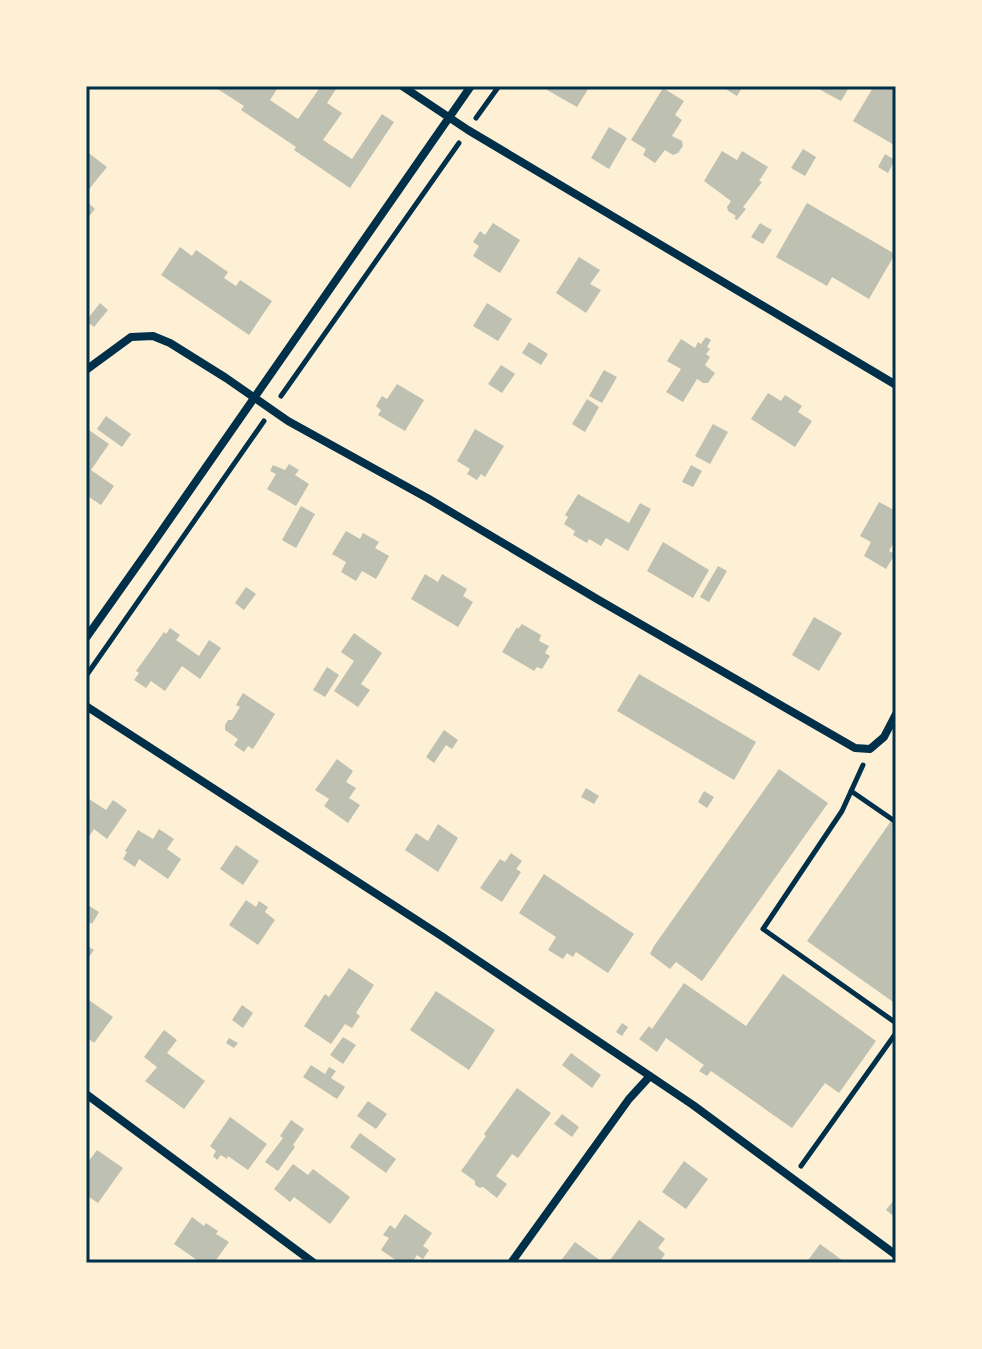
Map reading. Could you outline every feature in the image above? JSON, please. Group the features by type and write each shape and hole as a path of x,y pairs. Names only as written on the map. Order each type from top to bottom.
{"street":[{"path":"402,86 448,118 896,385"},
{"path":"86,638 471,86"},
{"path":"86,370 131,337 153,336 170,343 288,421 429,499 855,748 870,749 884,737 896,714"},
{"path":"86,706 417,920 693,1105 895,1255 887,1263"},
{"path":"511,1263 629,1099 650,1076"},
{"path":"86,1094 314,1263"}],"path":[{"path":"86,676 499,86"},
{"path":"870,749 842,811 763,929 896,1023"},
{"path":"851,791 896,822"},
{"path":"800,1168 896,1033"}],"building":[{"path":"213,86 279,86 270,100 298,119 321,86 338,86 327,103 342,113 323,140 352,159 382,114 394,122 350,188 294,150 296,147 241,110 244,106"},
{"path":"550,86 590,86 577,107 547,90"},
{"path":"730,86 743,86 737,96 727,90"},
{"path":"813,86 850,86 841,101"},
{"path":"874,86 896,86 896,146 853,121"},
{"path":"663,88 684,101 675,115 682,120 672,136 682,141 683,146 673,155 665,150 655,163 643,155 646,149 631,140"},
{"path":"609,127 627,138 609,169 591,158"},
{"path":"803,149 816,157 805,176 791,168"},
{"path":"86,151 107,167 86,193"},
{"path":"722,151 737,160 742,151 768,167 737,220 728,211 731,201 704,181"},
{"path":"885,154 895,160 888,173 878,167"},
{"path":"86,201 95,209 86,220"},
{"path":"807,203 895,254 869,299 832,277 827,286 776,257"},
{"path":"493,223 520,240 500,273 473,256 479,246 473,242 480,231 485,235"},
{"path":"760,223 772,230 763,244 751,237"},
{"path":"180,247 192,256 196,250 228,272 224,278 236,286 240,280 272,301 249,335 161,275"},
{"path":"579,257 600,270 590,284 601,290 586,313 556,293"},
{"path":"100,303 108,310 94,327 86,321"},
{"path":"487,303 512,319 498,341 473,326"},
{"path":"706,337 711,340 706,354 710,357 705,365 715,373 708,383 697,379 683,402 666,392 681,369 667,361 681,339 695,348"},
{"path":"529,342 548,354 541,365 522,353"},
{"path":"501,365 515,374 502,393 488,384"},
{"path":"604,370 617,377 602,403 589,396"},
{"path":"397,384 424,400 405,431 378,415 381,410 376,406 382,396 387,399"},
{"path":"768,393 781,401 785,395 802,406 798,412 812,421 795,447 751,419"},
{"path":"587,399 599,407 585,432 572,424"},
{"path":"106,416 131,434 122,447 97,429"},
{"path":"713,424 728,432 710,464 695,456"},
{"path":"86,428 109,444 91,470 114,486 101,505 86,495"},
{"path":"475,429 504,446 485,477 481,474 477,480 467,474 470,469 457,461"},
{"path":"289,464 299,470 295,475 309,484 296,506 267,489 276,474 270,471 273,465 285,470"},
{"path":"691,465 702,471 693,487 682,482"},
{"path":"578,494 629,523 640,503 651,509 628,551 606,538 601,546 573,535 575,531 564,524 568,517 565,515"},
{"path":"879,502 896,511 896,543 889,551 895,554 886,569 864,556 871,542 860,536"},
{"path":"301,506 315,514 296,548 282,540"},
{"path":"346,531 360,539 363,533 379,542 375,548 389,556 376,579 362,571 356,581 341,572 346,562 332,554"},
{"path":"663,542 709,570 693,598 647,571"},
{"path":"718,566 727,571 709,602 700,597"},
{"path":"425,574 438,582 442,574 467,589 463,596 473,602 458,627 411,599"},
{"path":"246,587 256,594 244,610 235,603"},
{"path":"814,617 842,633 819,671 792,655"},
{"path":"522,624 541,635 539,641 549,646 545,653 550,656 542,669 537,667 534,671 502,652"},
{"path":"170,628 180,635 176,640 199,656 209,640 221,648 200,679 182,666 165,691 151,681 146,688 134,680 139,673 136,671"},
{"path":"354,633 382,653 361,684 370,690 358,707 334,691 354,661 341,652"},
{"path":"327,667 339,675 325,697 313,690"},
{"path":"639,674 756,742 734,780 617,711"},
{"path":"243,693 275,714 253,749 248,746 244,752 234,745 238,739 225,730 228,720 232,720 240,707 236,705"},
{"path":"444,730 458,740 452,749 446,745 434,763 426,757"},
{"path":"337,759 353,771 346,782 356,788 349,798 360,805 348,823 324,806 329,799 315,790"},
{"path":"779,769 828,803 702,981 676,962 670,969 650,954 654,946"},
{"path":"586,788 599,796 594,804 581,797"},
{"path":"704,791 714,797 707,808 698,802"},
{"path":"86,797 106,810 113,800 127,810 107,839 94,829 88,838 86,836"},
{"path":"891,821 896,825 896,1004 807,941"},
{"path":"438,824 458,838 438,872 405,850 416,833 428,841"},
{"path":"159,829 174,839 167,849 181,859 168,879 139,859 135,867 123,859 138,830 153,839"},
{"path":"236,845 259,861 243,885 220,869"},
{"path":"511,853 522,861 516,869 521,872 502,902 480,888 500,859 505,862"},
{"path":"544,874 634,934 608,973 576,952 573,957 567,953 563,959 548,950 556,937 519,913"},
{"path":"246,900 256,907 259,901 268,907 265,912 275,920 258,945 229,925"},
{"path":"86,904 99,912 92,924 86,920"},
{"path":"86,945 94,950 86,961"},
{"path":"349,968 374,985 356,1013 360,1016 352,1028 345,1024 331,1044 304,1026 325,994 329,997"},
{"path":"783,974 876,1041 839,1093 825,1083 792,1128 711,1071 707,1076 699,1071 704,1065 666,1038 657,1052 639,1039 649,1026 652,1029 684,983 746,1026"},
{"path":"436,991 495,1030 469,1070 410,1030"},
{"path":"86,998 113,1017 94,1043 86,1037"},
{"path":"242,1005 253,1013 243,1028 232,1020"},
{"path":"622,1023 628,1027 622,1036 616,1032"},
{"path":"164,1030 177,1040 167,1053 205,1081 184,1109 145,1081 157,1067 144,1057"},
{"path":"343,1037 356,1045 343,1064 330,1055"},
{"path":"229,1038 238,1043 234,1048 226,1043"},
{"path":"571,1053 601,1075 592,1088 562,1065"},
{"path":"311,1065 325,1074 329,1067 336,1071 331,1078 345,1087 337,1099 303,1077"},
{"path":"517,1088 551,1113 518,1158 512,1154 496,1176 507,1184 497,1198 475,1185 475,1181 461,1171"},
{"path":"368,1101 387,1114 376,1129 357,1116"},
{"path":"562,1114 579,1127 572,1137 554,1124"},
{"path":"230,1117 267,1144 248,1170 228,1156 227,1159 221,1155 217,1160 213,1156 216,1151 210,1146"},
{"path":"291,1120 304,1129 278,1171 265,1162 283,1138 280,1136"},
{"path":"360,1133 396,1159 386,1173 350,1147"},
{"path":"97,1150 123,1168 98,1203 86,1195 86,1161"},
{"path":"684,1161 708,1179 686,1209 662,1192"},
{"path":"293,1164 308,1175 313,1169 350,1197 330,1224 294,1197 290,1202 274,1189"},
{"path":"896,1197 896,1218 886,1210"},
{"path":"405,1214 432,1233 423,1246 429,1250 423,1259 417,1255 412,1263 400,1263 381,1250 389,1238 383,1235 390,1225 395,1229"},
{"path":"192,1217 218,1231 216,1234 229,1242 214,1263 201,1263 174,1244"},
{"path":"639,1220 665,1239 658,1248 665,1254 659,1263 608,1263"},
{"path":"575,1242 601,1261 559,1263"},
{"path":"820,1244 846,1263 806,1263"}]}
